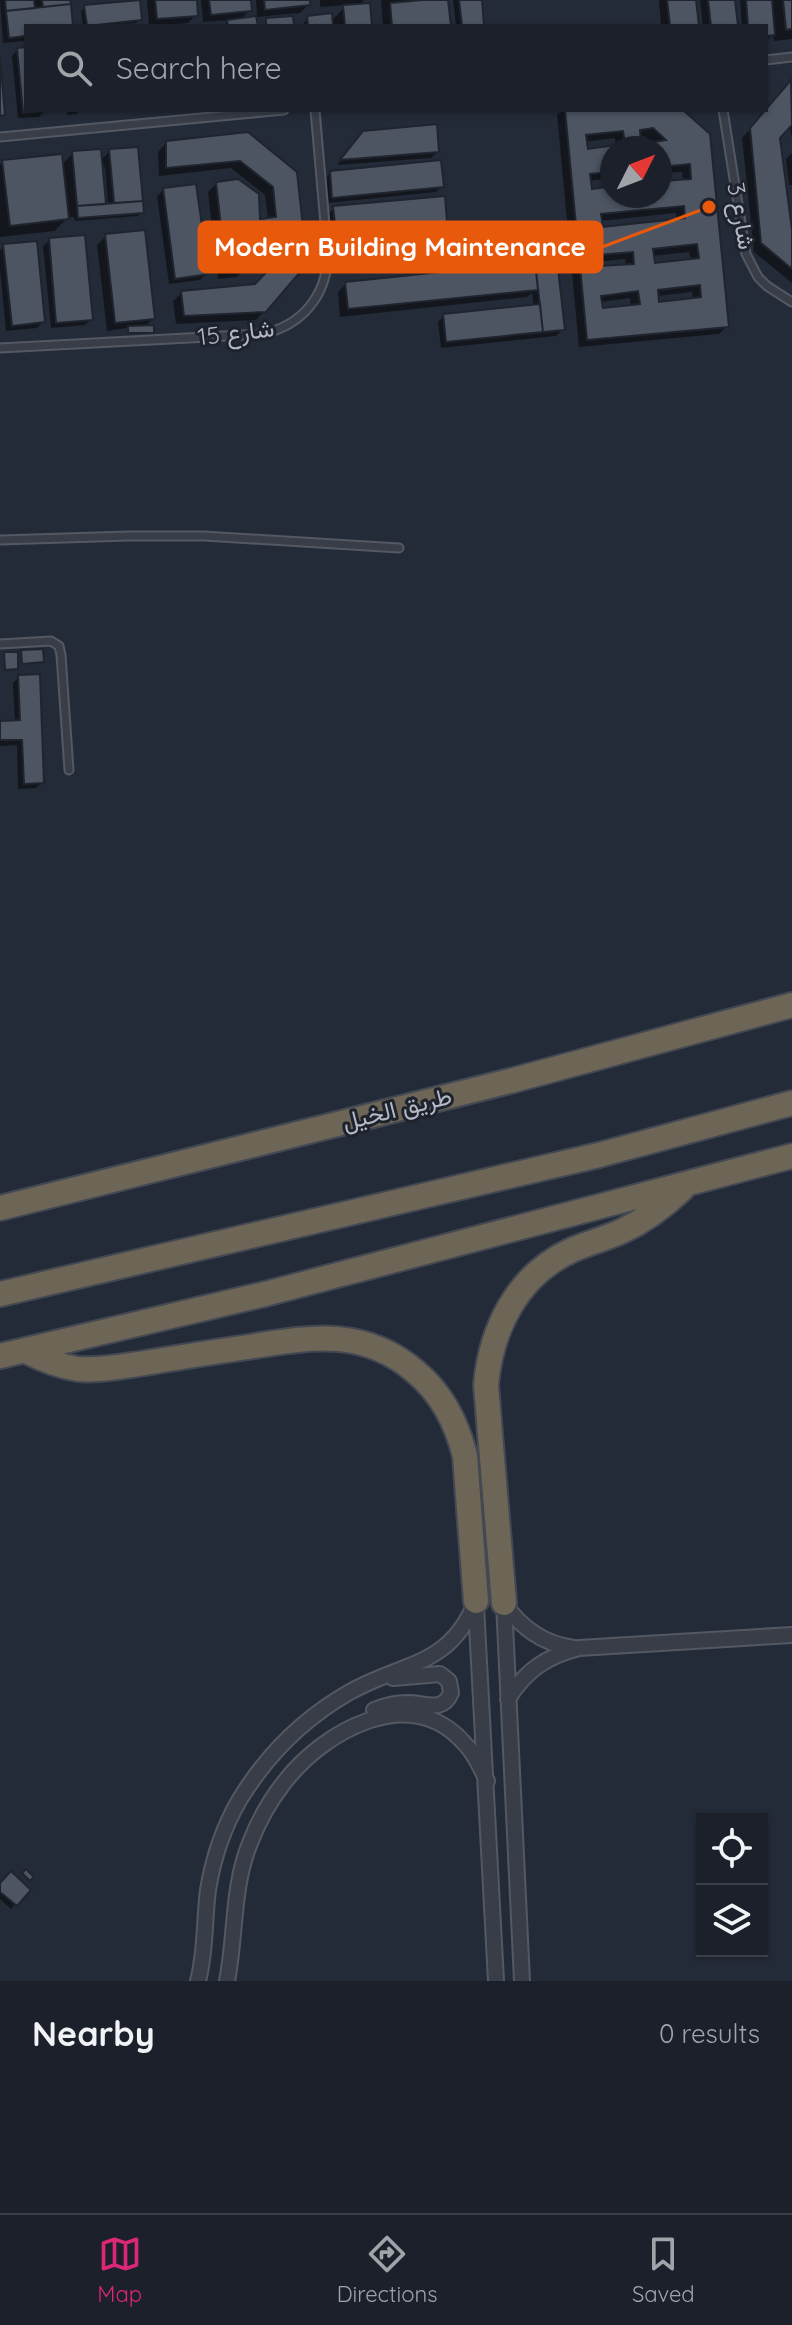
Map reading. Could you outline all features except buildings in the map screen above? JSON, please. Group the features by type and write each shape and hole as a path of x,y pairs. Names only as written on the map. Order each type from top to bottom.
{"highway":[{"name":"طريق الخيل","path":"0,1208 514,1080 792,1005"},
{"path":"0,1294 599,1155 792,1103"},
{"path":"0,1356 265,1294 792,1156"},
{"path":"504,1603 486,1385 490,1355 502,1320 522,1288 546,1266 571,1251 637,1223 686,1185"},
{"path":"26,1351 65,1366 107,1369 296,1339 330,1337 363,1343 394,1356 435,1391 450,1414 460,1439 465,1456 476,1601"}],"street":[{"path":"198,1981 206,1940 211,1879 220,1845 238,1802 264,1764 295,1731 331,1703 370,1681 437,1654 457,1636 476,1601"},
{"path":"476,1601 496,1981"},
{"path":"504,1603 535,1635 549,1642 579,1648"},
{"path":"504,1603 522,1981"},
{"path":"508,1699 537,1665 579,1648 792,1635"},
{"path":"349,1730 379,1708 404,1703 434,1707 445,1703 451,1693 449,1681 440,1674 370,1681"},
{"path":"227,1981 237,1889 249,1844 270,1803 294,1771 319,1748 374,1718 402,1714 430,1719 443,1725 465,1743 487,1781"}],"lane":[{"path":"768,60 792,57"},
{"path":"0,137 263,112"},
{"name":"شارع 15","path":"0,348 263,334 297,320 313,303 325,282 327,270 315,112"},
{"name":"شارع 3","path":"723,112 746,254 758,277 792,302"},
{"path":"0,540 204,536 399,548"},
{"path":"0,644 51,641 59,646 69,770"}],"place":[{"name":"Modern Building Maintenance","path":"709,207"}]}
